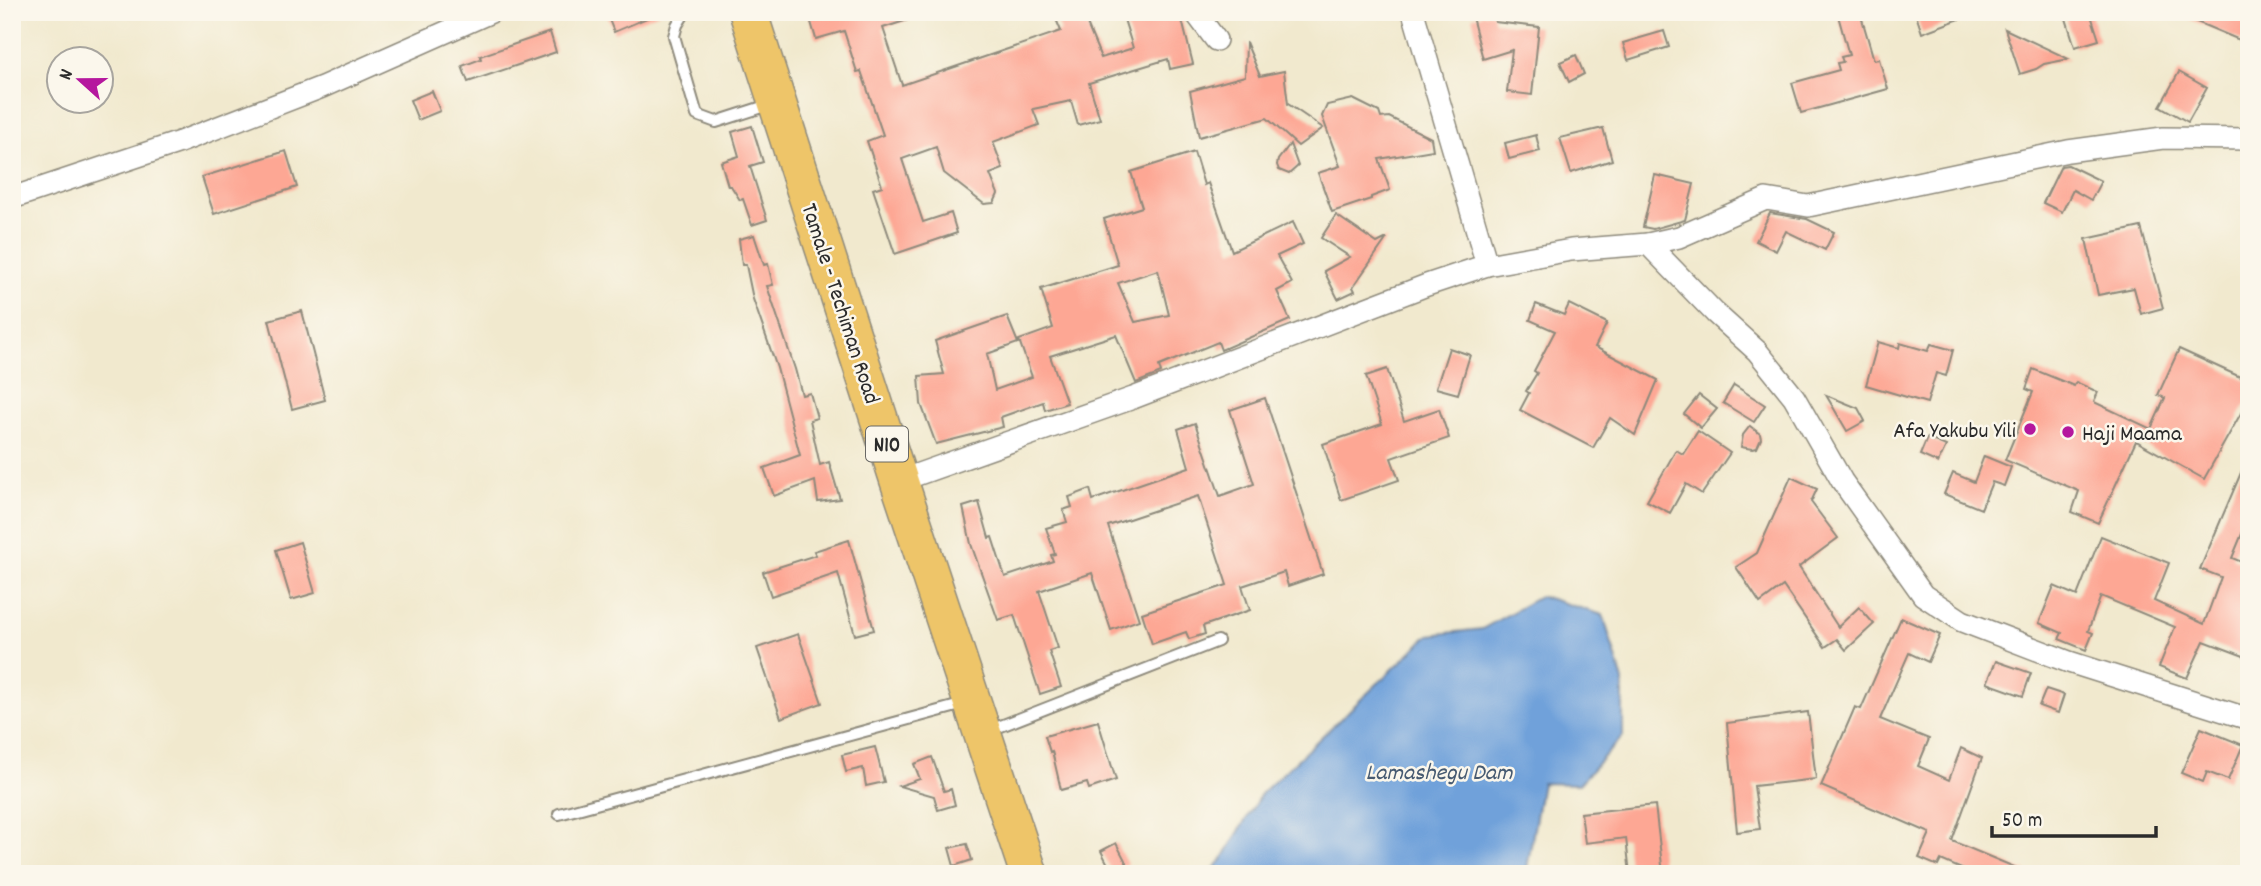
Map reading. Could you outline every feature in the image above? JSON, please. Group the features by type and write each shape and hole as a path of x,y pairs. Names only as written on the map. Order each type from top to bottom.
{"highway":[{"name":"Tamale - Techiman Road","path":"748,12 1029,874"}],"street":[{"path":"12,198 180,142 322,87 491,12"},
{"path":"1195,12 1216,40"},
{"path":"1413,12 1487,265"},
{"path":"899,481 1146,393 1427,285 1487,265 1571,250 1648,244 1679,237 1766,199 1808,206 2068,151 2163,138 2249,139"},
{"path":"1648,244 1715,313 1757,351 1794,397 1842,481 1923,596 1962,621 2069,662 2249,719"}],"lane":[{"path":"685,12 674,36 697,115 716,122 778,103"},
{"path":"559,814 977,718 1218,641"}],"water":[{"name":"Lamashegu Dam","path":"1541,596 1603,615 1623,681 1623,736 1579,784 1542,783 1526,874 1209,874 1222,860 1261,794 1429,635 1482,629"}],"building":[{"path":"606,12 661,12 614,32"},
{"path":"808,12 919,12 920,16 883,28 902,85 1061,31 1053,12 1082,12 1101,58 1133,48 1123,16 1133,12 1180,12 1193,64 1170,69 1168,59 1089,83 1100,119 1078,125 1071,101 1033,109 1039,125 993,142 1003,169 990,174 998,194 994,203 984,204 944,173 936,147 902,159 923,222 951,213 957,233 895,254 873,189 882,186 867,141 883,135 861,71 857,72 844,31 816,39"},
{"path":"1492,12 1495,22 1539,27 1532,95 1507,92 1512,50 1483,59 1472,17"},
{"path":"1837,12 1860,12 1874,60 1879,59 1888,89 1801,113 1792,83 1839,70 1837,63 1843,62 1841,57 1849,55"},
{"path":"1915,12 1973,12 1973,14 1922,33"},
{"path":"2064,12 2090,12 2099,40 2075,47"},
{"path":"2173,12 2225,12 2249,22 2249,44"},
{"path":"2005,29 2069,59 2044,64 2020,74"},
{"path":"1664,31 1669,47 1628,60 1623,43"},
{"path":"550,32 556,52 468,82 462,66 481,59 480,56"},
{"path":"1246,42 1260,76 1284,71 1288,104 1323,128 1298,146 1267,118 1199,137 1190,91 1245,76"},
{"path":"1576,55 1584,74 1569,82 1560,62"},
{"path":"2179,72 2207,88 2188,122 2160,106"},
{"path":"432,91 440,111 418,120 410,100"},
{"path":"1353,99 1379,112 1381,118 1389,117 1431,138 1433,150 1379,159 1390,190 1332,212 1318,173 1340,166 1322,116 1327,105"},
{"path":"752,126 763,162 750,166 767,220 752,225 743,199 740,200 731,186 728,186 721,162 739,156 732,132"},
{"path":"1603,128 1612,160 1571,173 1560,138"},
{"path":"1536,135 1540,151 1509,159 1505,143"},
{"path":"1290,144 1298,166 1289,174 1279,170 1277,165"},
{"path":"286,151 297,187 214,214 202,177"},
{"path":"1194,152 1204,185 1208,183 1232,251 1293,222 1303,244 1277,256 1292,283 1277,291 1290,320 1221,350 1218,342 1159,366 1161,373 1136,383 1116,335 1050,356 1067,403 1045,410 1043,402 1001,417 1003,427 936,444 921,404 919,376 944,374 935,341 1007,316 1018,343 987,354 995,390 1032,377 1019,340 1053,328 1041,289 1118,265 1104,219 1142,207 1131,172","holes":["1158,270 1169,315 1135,322 1118,283"]},
{"path":"2068,165 2101,181 2091,200 2073,190 2062,212 2043,203 2061,166"},
{"path":"1655,175 1694,184 1685,220 1653,229 1643,227"},
{"path":"1770,213 1807,219 1834,232 1825,250 1786,231 1776,251 1756,241"},
{"path":"1336,215 1377,243 1387,238 1353,287 1355,291 1338,299 1324,271 1350,257 1321,238"},
{"path":"2141,227 2163,308 2141,314 2134,288 2098,295 2086,239"},
{"path":"754,235 764,265 768,264 773,285 767,286 802,395 810,393 817,418 810,420 820,465 829,462 840,499 818,502 815,481 774,496 764,468 800,455 777,368 753,299 746,265 742,265 739,239"},
{"path":"1536,304 1564,315 1569,304 1607,323 1595,347 1658,380 1635,435 1610,418 1593,448 1520,410 1529,393 1526,391 1537,373 1534,371 1555,331 1530,320"},
{"path":"302,311 325,400 292,409 269,320"},
{"path":"1878,342 1899,348 1900,343 1928,351 1931,344 1953,350 1946,376 1936,373 1927,403 1866,385"},
{"path":"1449,348 1470,355 1458,394 1436,388"},
{"path":"2179,349 2249,381 2249,399 2204,479 2136,441 2098,523 2072,512 2079,491 2005,460 2033,392 2026,389 2033,369 2074,386 2076,382 2098,392 2094,402 2151,429 2165,398 2158,395"},
{"path":"1387,369 1404,421 1439,409 1449,438 1391,458 1399,480 1341,500 1323,444 1382,424 1366,376"},
{"path":"1734,385 1765,405 1754,422 1723,403"},
{"path":"1699,395 1717,409 1701,428 1684,414"},
{"path":"1826,395 1858,408 1865,421 1847,431"},
{"path":"1265,398 1323,574 1288,586 1284,572 1242,586 1250,610 1203,626 1205,634 1189,639 1186,632 1152,644 1142,613 1227,585 1198,496 1108,526 1139,620 1111,630 1092,573 1039,591 1058,648 1049,651 1061,687 1040,694 1014,615 998,620 971,544 963,507 979,502 989,538 992,537 1005,577 1053,561 1051,555 1055,554 1046,528 1067,522 1063,510 1072,507 1069,497 1090,489 1093,500 1189,467 1178,429 1195,423 1220,496 1254,484 1230,410"},
{"path":"1750,426 1760,434 1761,439 1757,448 1752,449 1741,447 1743,435"},
{"path":"1698,431 1730,453 1702,494 1686,484 1670,513 1647,501 1676,450 1683,454"},
{"path":"1927,438 1946,446 1938,463 1920,455"},
{"path":"2249,454 2249,517 2232,558 2249,565 2249,658 2204,641 2187,678 2159,667 2175,627 2101,596 2088,631 2093,633 2086,650 2059,639 2062,633 2039,623 2054,586 2077,596 2101,536 2169,563 2154,601 2204,624 2221,577 2200,569"},
{"path":"1984,456 2011,467 2004,486 1992,482 1981,509 1944,494 1953,473 1974,482"},
{"path":"1791,477 1817,489 1811,502 1838,538 1799,567 1838,627 1859,607 1874,624 1846,650 1837,639 1825,647 1783,586 1760,603 1736,567 1757,553"},
{"path":"849,540 874,630 855,635 838,573 771,596 763,572 816,555 814,551"},
{"path":"300,542 315,593 291,600 276,550"},
{"path":"1901,618 1940,635 1928,662 1909,653 1880,719 1929,739 1918,766 1949,780 1961,748 1982,758 1952,841 2031,874 1973,874 1941,860 1938,866 1919,858 1930,833 1821,786 1855,707 1861,709"},
{"path":"798,634 822,703 781,718 757,648"},
{"path":"1996,661 2031,673 2023,696 1987,683"},
{"path":"2046,689 2064,695 2058,713 2039,706"},
{"path":"1808,712 1816,779 1754,786 1760,829 1737,832 1727,723"},
{"path":"1098,721 1116,780 1089,789 1087,783 1061,790 1052,751 1050,752 1045,736"},
{"path":"2201,728 2243,745 2228,780 2207,772 2203,782 2181,773"},
{"path":"875,747 884,782 866,786 863,768 846,772 842,755"},
{"path":"932,757 944,791 951,789 955,805 938,810 934,796 899,786 920,779 914,764"},
{"path":"1655,805 1663,874 1630,874 1626,838 1585,843 1581,813"},
{"path":"1116,843 1127,864 1112,872 1101,851"},
{"path":"967,844 972,860 954,866 949,848"}],"place":[{"name":"Afa Yakubu Yili","path":"2030,429"},
{"name":"Haji Maama","path":"2068,432"}]}
